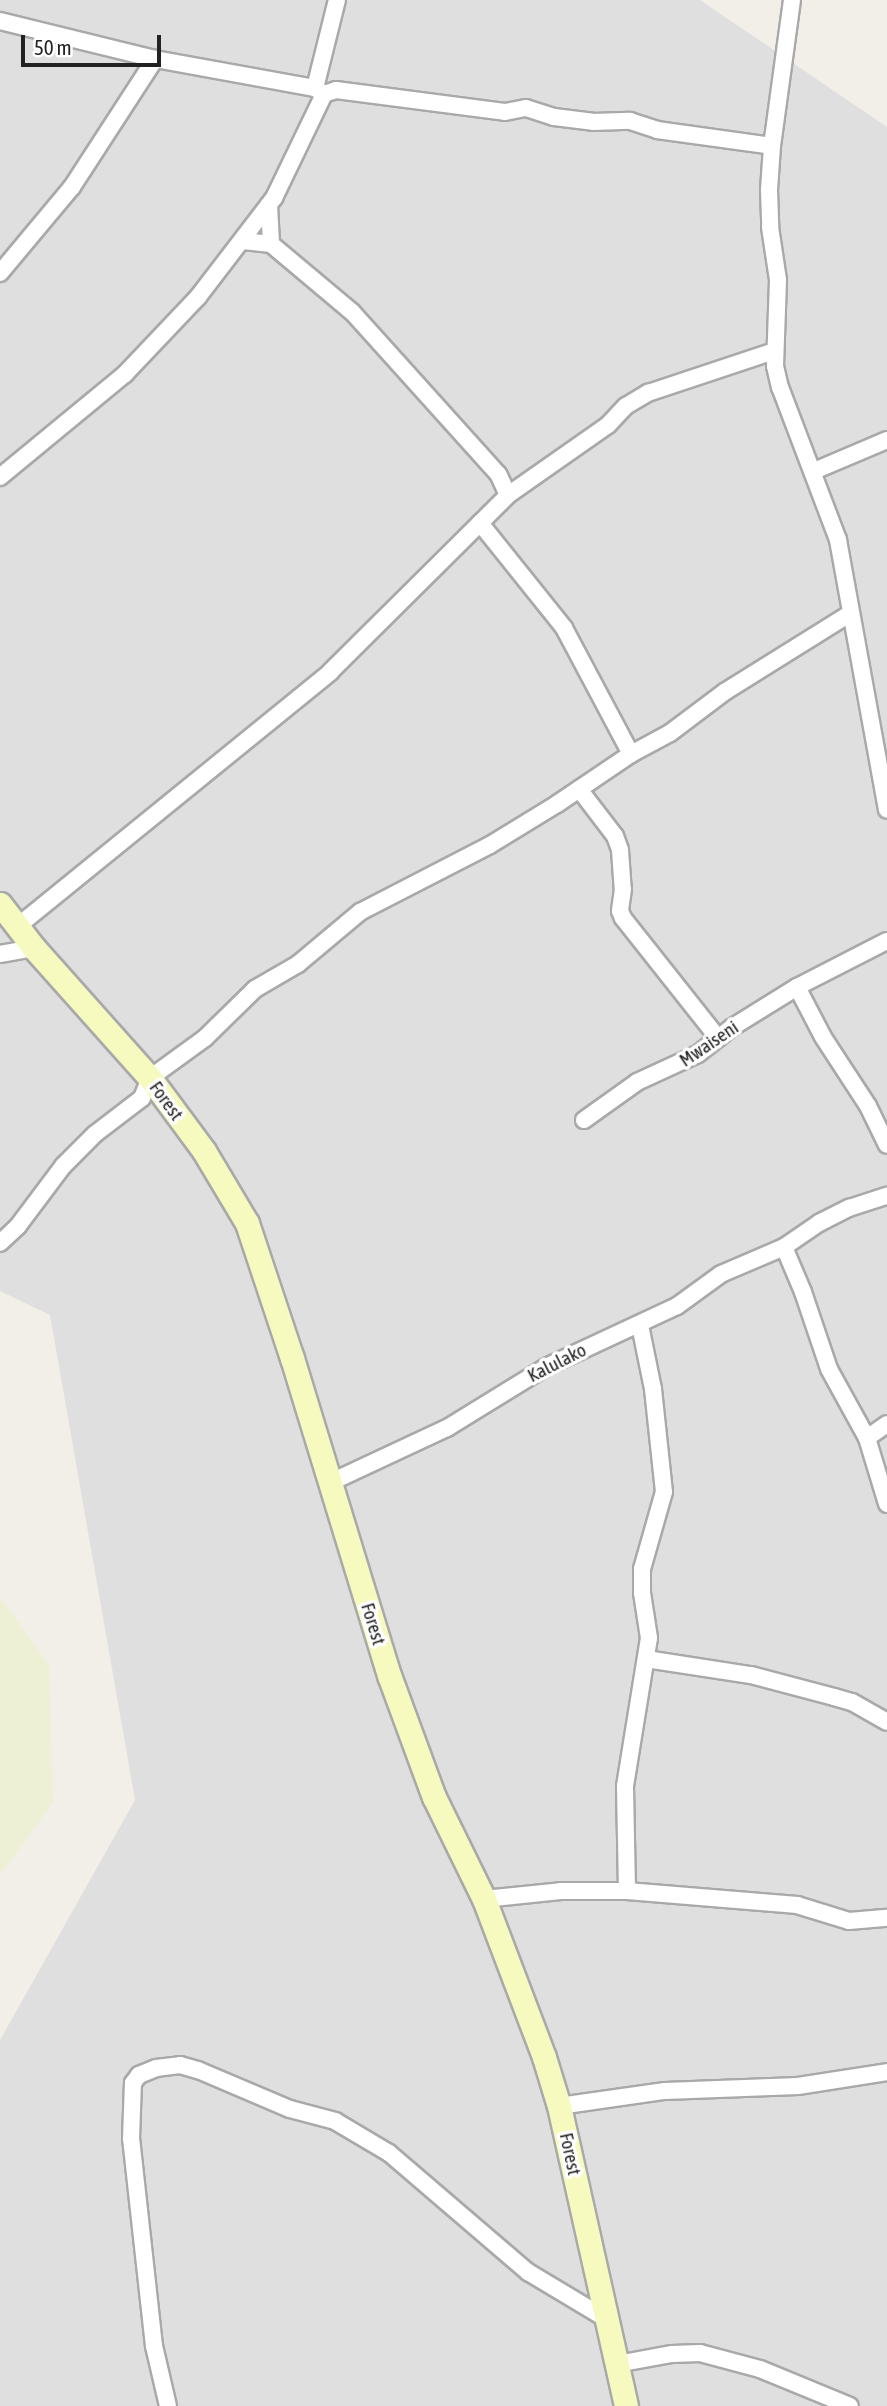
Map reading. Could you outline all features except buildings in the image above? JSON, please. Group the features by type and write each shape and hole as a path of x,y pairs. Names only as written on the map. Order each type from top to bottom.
{"street":[{"path":"0,477 135,364 198,297 269,205 319,91 337,0"},
{"path":"792,0 772,146 770,227 778,298 774,351 780,387 836,531 849,614 887,810"},
{"path":"0,21 155,59 319,91 336,90 505,112 526,108 554,117 593,122 630,121 657,130 772,146"},
{"path":"0,273 72,187 155,59"},
{"path":"269,205 271,244"},
{"path":"243,241 271,244 379,340 498,474 506,485 508,495"},
{"path":"18,926 330,672 508,495 608,425 625,406 648,393 774,351"},
{"path":"814,471 887,440"},
{"path":"480,523 564,628 631,754"},
{"path":"0,1243 18,1226 54,1177 95,1133 142,1098 150,1078 205,1038 256,989 298,964 360,912 490,845 631,754 670,733 726,691 849,614"},
{"path":"579,789 615,836 620,850 623,889 620,911 623,918 718,1038"},
{"name":"Forest","path":"0,904 34,948 150,1078 204,1151 247,1223 331,1482 389,1675 433,1797 484,1899 521,1993 559,2106 604,2318 626,2406"},
{"name":"Mwaiseni","path":"584,1120 637,1082 678,1066 797,987 887,941"},
{"path":"0,954 34,948"},
{"path":"797,987 822,1037 868,1106 887,1144"},
{"name":"Kalulako","path":"331,1482 447,1427 546,1367 677,1306 721,1274 784,1247 849,1208 887,1196"},
{"path":"784,1247 803,1292 829,1368 867,1438 887,1504"},
{"path":"627,1891 625,1786 649,1629 642,1593 642,1570 664,1492 653,1389 640,1325"},
{"path":"867,1438 887,1424"},
{"path":"646,1659 751,1675 852,1702 887,1722"},
{"path":"484,1899 561,1891 627,1891 797,1905 849,1921 887,1918"},
{"path":"168,2406 154,2346 131,2139 133,2083 139,2075 156,2068 180,2065 198,2070 290,2109 335,2121 389,2153 528,2272 604,2318"},
{"path":"559,2106 665,2091 759,2089 887,2073"},
{"path":"617,2364 672,2354 700,2353 760,2369 850,2406"}],"shaded area":[{"path":"0,0 700,0 887,127 887,2406 0,2406 0,2040 135,1800 50,1315 0,1291"}],"green space":[{"path":"0,1597 49,1665 53,1803 0,1875"}]}
